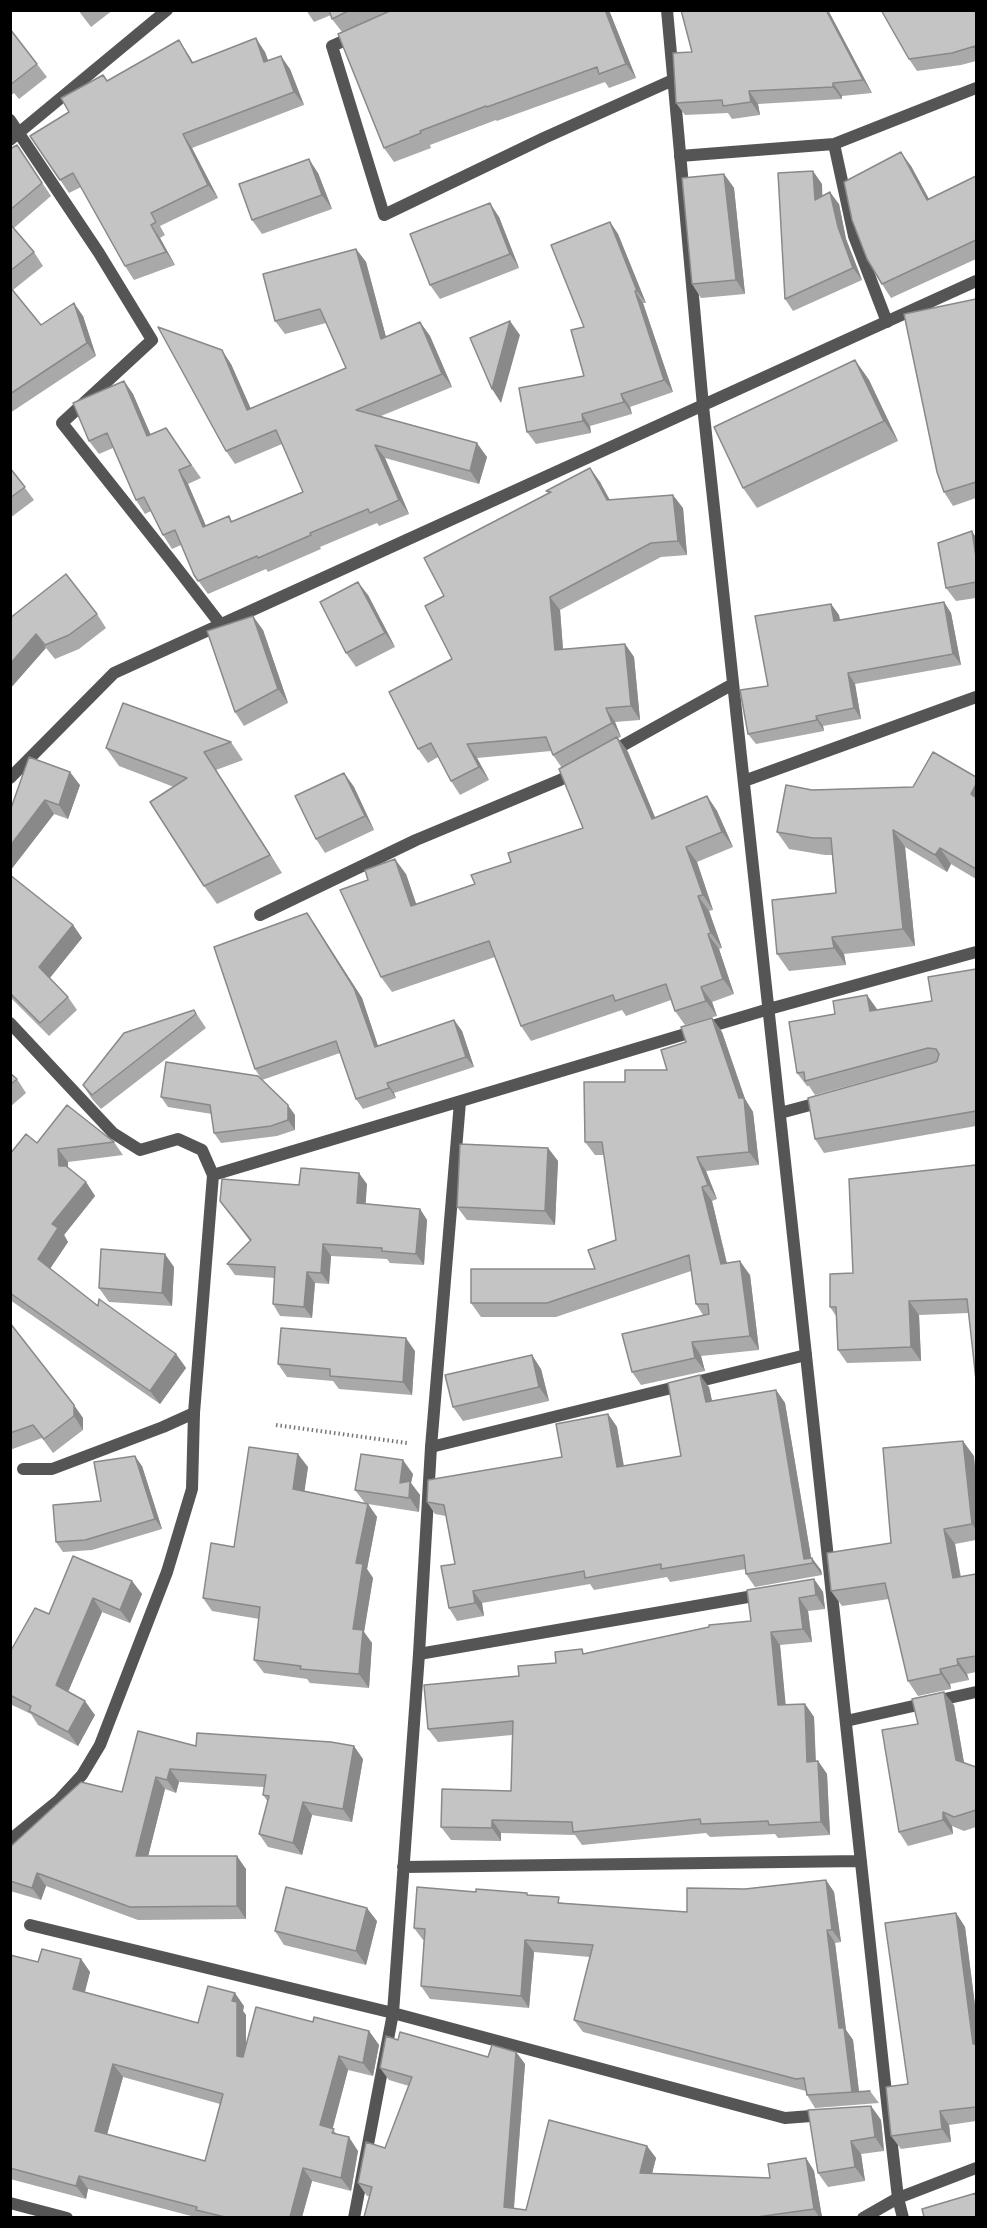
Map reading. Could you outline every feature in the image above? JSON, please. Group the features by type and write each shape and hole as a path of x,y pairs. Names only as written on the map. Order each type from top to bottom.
{"street":[{"path":"15,136 167,10"},
{"path":"667,10 703,406 806,1356 825,1583 846,1721 861,1860 883,2111 903,2217"},
{"path":"363,33 332,46 384,215 544,138 673,80"},
{"path":"680,156 834,144 976,88"},
{"path":"10,120 15,136 94,244 152,340 62,423 220,625"},
{"path":"834,144 854,236 887,322"},
{"path":"10,778 114,673 976,281"},
{"path":"260,915 416,840 560,780 733,684"},
{"path":"744,781 976,697"},
{"path":"213,1175 769,1010 976,952"},
{"path":"10,1023 113,1133 140,1150 178,1139 202,1150 213,1175 194,1413 192,1489 167,1572 100,1745 82,1774 58,1801 10,1840"},
{"path":"780,1113 837,1097"},
{"path":"354,2217 393,2013 419,1654 431,1447 460,1102"},
{"path":"431,1447 806,1356"},
{"path":"23,1469 52,1468 163,1427 194,1413"},
{"path":"419,1654 772,1592"},
{"path":"846,1721 976,1692"},
{"path":"403,1867 861,1860"},
{"path":"30,1925 393,2013 785,2118 831,2115"},
{"path":"862,2217 898,2198 976,2168"},
{"path":"10,2203 67,2217"}],"path":[{"path":"276,1425 431,1447"}],"building":[{"path":"329,10 350,10 332,19"},
{"path":"392,10 605,10 626,64 599,74 597,67 420,131 421,133 384,148 338,34"},
{"path":"681,10 826,10 863,80 833,83 833,87 749,91 751,102 723,106 722,100 676,103 673,53 692,52"},
{"path":"881,10 976,10 976,55 975,46 952,53 909,59"},
{"path":"10,29 37,64 10,85"},
{"path":"256,38 264,62 281,56 294,92 183,134 208,185 151,213 156,222 151,225 166,252 125,266 73,173 60,180 30,136 69,112 61,98 103,75 107,81 179,40 192,63"},
{"path":"17,145 42,183 10,210 10,149"},
{"path":"901,152 927,200 976,176 976,240 882,284 867,259 852,220 844,182"},
{"path":"309,159 322,195 252,220 239,184"},
{"path":"813,171 815,200 830,192 838,227 853,268 785,299 778,173"},
{"path":"724,174 736,280 692,284 682,178"},
{"path":"490,203 510,254 430,285 410,234"},
{"path":"610,222 637,291 635,291 664,380 621,394 624,402 582,414 583,421 527,432 519,388 584,376 571,330 584,327 551,245"},
{"path":"10,224 34,252 10,271"},
{"path":"356,249 381,339 420,322 442,374 356,410 477,443 470,471 375,445 399,500 370,513 368,509 258,558 257,556 198,581 175,530 163,535 144,497 136,500 107,433 89,441 73,403 124,381 147,436 166,428 191,465 179,470 203,527 229,516 231,522 303,492 276,430 226,451 158,327 222,350 247,410 346,368 320,309 275,321 263,274"},
{"path":"10,287 41,325 74,303 87,343 10,394"},
{"path":"976,299 976,482 944,492 937,472 904,314"},
{"path":"510,321 492,389 470,338"},
{"path":"855,360 884,421 743,488 714,427"},
{"path":"10,468 25,487 10,498"},
{"path":"590,468 607,500 673,495 678,541 651,543 550,597 555,650 625,644 631,706 606,708 612,723 553,755 546,737 467,744 479,767 451,781 431,743 418,749 389,692 452,659 425,606 444,596 424,558 551,492 546,491"},
{"path":"972,531 976,557 976,582 946,588 938,543"},
{"path":"66,574 97,614 69,635 45,645 36,634 10,664 10,618"},
{"path":"358,582 385,633 346,653 320,602"},
{"path":"944,602 953,654 848,673 854,708 816,716 817,720 748,734 740,690 768,686 755,616 831,604 834,621"},
{"path":"253,616 278,689 235,712 207,631"},
{"path":"123,703 231,742 204,752 270,855 204,886 150,802 187,778 106,748"},
{"path":"617,737 652,819 707,796 722,832 686,847 703,895 698,896 723,979 701,987 706,1001 675,1011 666,984 615,1001 613,995 521,1026 489,941 381,977 340,890 368,880 365,870 395,859 411,906 475,884 471,875 511,862 508,853 583,828 559,769"},
{"path":"933,752 976,777 976,784 971,794 976,798 976,869 940,848 935,855 893,830 903,929 832,937 834,948 777,954 772,900 836,893 831,838 813,838 777,832 786,785 812,790 913,787"},
{"path":"29,757 70,772 59,805 45,800 10,846 10,811"},
{"path":"344,773 365,816 316,839 295,796"},
{"path":"10,875 73,925 39,967 68,997 40,1023 10,993"},
{"path":"307,913 354,988 375,1047 454,1020 466,1057 387,1083 389,1088 356,1099 336,1041 255,1069 214,947"},
{"path":"976,969 976,1111 815,1139 808,1098 933,1063 937,1061 939,1054 936,1049 928,1048 805,1081 804,1072 797,1073 789,1022 835,1014 833,1001 867,995 870,1011 932,1001 928,977"},
{"path":"194,1010 196,1014 92,1095 83,1085 124,1033"},
{"path":"712,1018 739,1098 744,1098 749,1152 697,1157 708,1185 702,1187 721,1264 740,1261 750,1336 692,1342 695,1358 632,1372 622,1334 709,1314 708,1304 696,1304 689,1255 547,1303 471,1303 471,1269 595,1269 588,1250 616,1240 602,1142 585,1142 584,1082 625,1082 625,1070 667,1070 661,1050 686,1042 681,1027"},
{"path":"166,1062 258,1076 288,1105 288,1120 271,1126 214,1133 210,1105 161,1097"},
{"path":"10,1073 17,1079 10,1085"},
{"path":"67,1105 114,1142 58,1149 59,1166 66,1166 86,1182 52,1224 58,1228 38,1259 98,1306 99,1299 176,1354 150,1391 10,1293 10,1154 26,1134 37,1143"},
{"path":"460,1144 548,1148 545,1211 457,1207"},
{"path":"976,1165 976,1380 967,1299 909,1301 911,1347 838,1350 836,1307 830,1307 830,1274 853,1273 849,1179"},
{"path":"301,1168 359,1173 357,1203 420,1209 416,1254 382,1251 382,1248 323,1244 321,1273 307,1272 304,1307 273,1304 275,1267 227,1264 251,1240 220,1201 222,1179 299,1185"},
{"path":"101,1249 165,1254 162,1293 99,1288"},
{"path":"10,1323 74,1405 74,1416 44,1439 33,1425 10,1433"},
{"path":"281,1328 406,1338 403,1382 330,1376 330,1369 278,1364"},
{"path":"532,1355 539,1387 453,1407 445,1375"},
{"path":"700,1375 706,1402 776,1390 804,1559 812,1558 813,1563 746,1574 744,1555 661,1569 661,1564 585,1578 584,1571 473,1591 475,1603 449,1608 441,1566 455,1564 444,1505 427,1502 428,1480 562,1457 556,1424 608,1414 617,1467 681,1456 668,1383"},
{"path":"963,1441 972,1524 944,1529 953,1578 976,1574 976,1656 957,1659 958,1665 940,1669 941,1674 908,1681 885,1583 831,1591 827,1553 891,1543 883,1448"},
{"path":"249,1447 298,1454 293,1489 368,1504 356,1563 363,1564 353,1629 363,1630 359,1674 300,1669 301,1666 254,1660 260,1607 203,1598 211,1543 234,1547"},
{"path":"361,1454 403,1460 400,1483 410,1481 409,1498 355,1490"},
{"path":"135,1456 155,1519 85,1540 56,1542 53,1505 101,1501 94,1462"},
{"path":"73,1556 132,1581 120,1610 93,1598 56,1685 85,1701 68,1732 29,1711 31,1706 10,1695 10,1652 35,1608 49,1614"},
{"path":"814,1579 816,1595 799,1598 803,1629 771,1632 778,1705 805,1704 807,1762 818,1761 821,1822 769,1825 768,1821 701,1824 700,1819 573,1832 572,1822 492,1820 492,1828 441,1827 442,1789 511,1791 513,1721 428,1729 424,1685 519,1676 518,1666 556,1663 555,1652 582,1649 583,1654 709,1627 709,1625 751,1621 747,1590"},
{"path":"944,1692 956,1760 976,1767 976,1810 954,1817 943,1812 943,1820 899,1832 882,1730 918,1724 912,1699"},
{"path":"138,1731 196,1746 197,1733 331,1742 354,1746 343,1809 303,1802 293,1843 259,1834 269,1796 263,1795 266,1775 170,1769 167,1780 156,1777 136,1856 237,1856 237,1906 130,1907 37,1873 32,1888 10,1881 10,1847 81,1782 122,1792"},
{"path":"826,1880 832,1930 827,1930 839,2028 844,2028 852,2092 870,2091 807,2095 804,2078 796,2079 574,2020 593,1945 525,1940 521,1996 421,1986 425,1929 414,1928 417,1887 527,1893 527,1895 559,1897 558,1903 687,1912 687,1888 745,1889"},
{"path":"286,1887 367,1908 356,1951 275,1931"},
{"path":"956,1913 973,2044 976,2044 976,2107 940,2111 942,2129 891,2136 886,2087 908,2084 885,1923"},
{"path":"42,1949 81,1959 73,1989 198,2023 208,1986 235,1993 232,2001 237,2002 237,2056 243,2057 256,2007 313,2022 314,2017 369,2031 363,2063 339,2056 320,2125 334,2129 332,2133 349,2137 341,2178 303,2168 290,2217 225,2217 196,2210 197,2207 79,2176 76,2186 10,2168 10,1955 38,1962","holes":["113,2064 223,2094 205,2161 95,2131"]},
{"path":"400,2032 488,2057 492,2045 516,2052 504,2207 526,2210 549,2120 647,2146 640,2173 770,2178 768,2164 806,2158 814,2209 757,2217 364,2217 372,2187 358,2183 366,2142 385,2148 412,2077 380,2068 386,2036 398,2040"},
{"path":"871,2106 875,2137 851,2141 855,2167 818,2173 808,2110"},
{"path":"976,2193 976,2217 924,2217 922,2209"}]}
